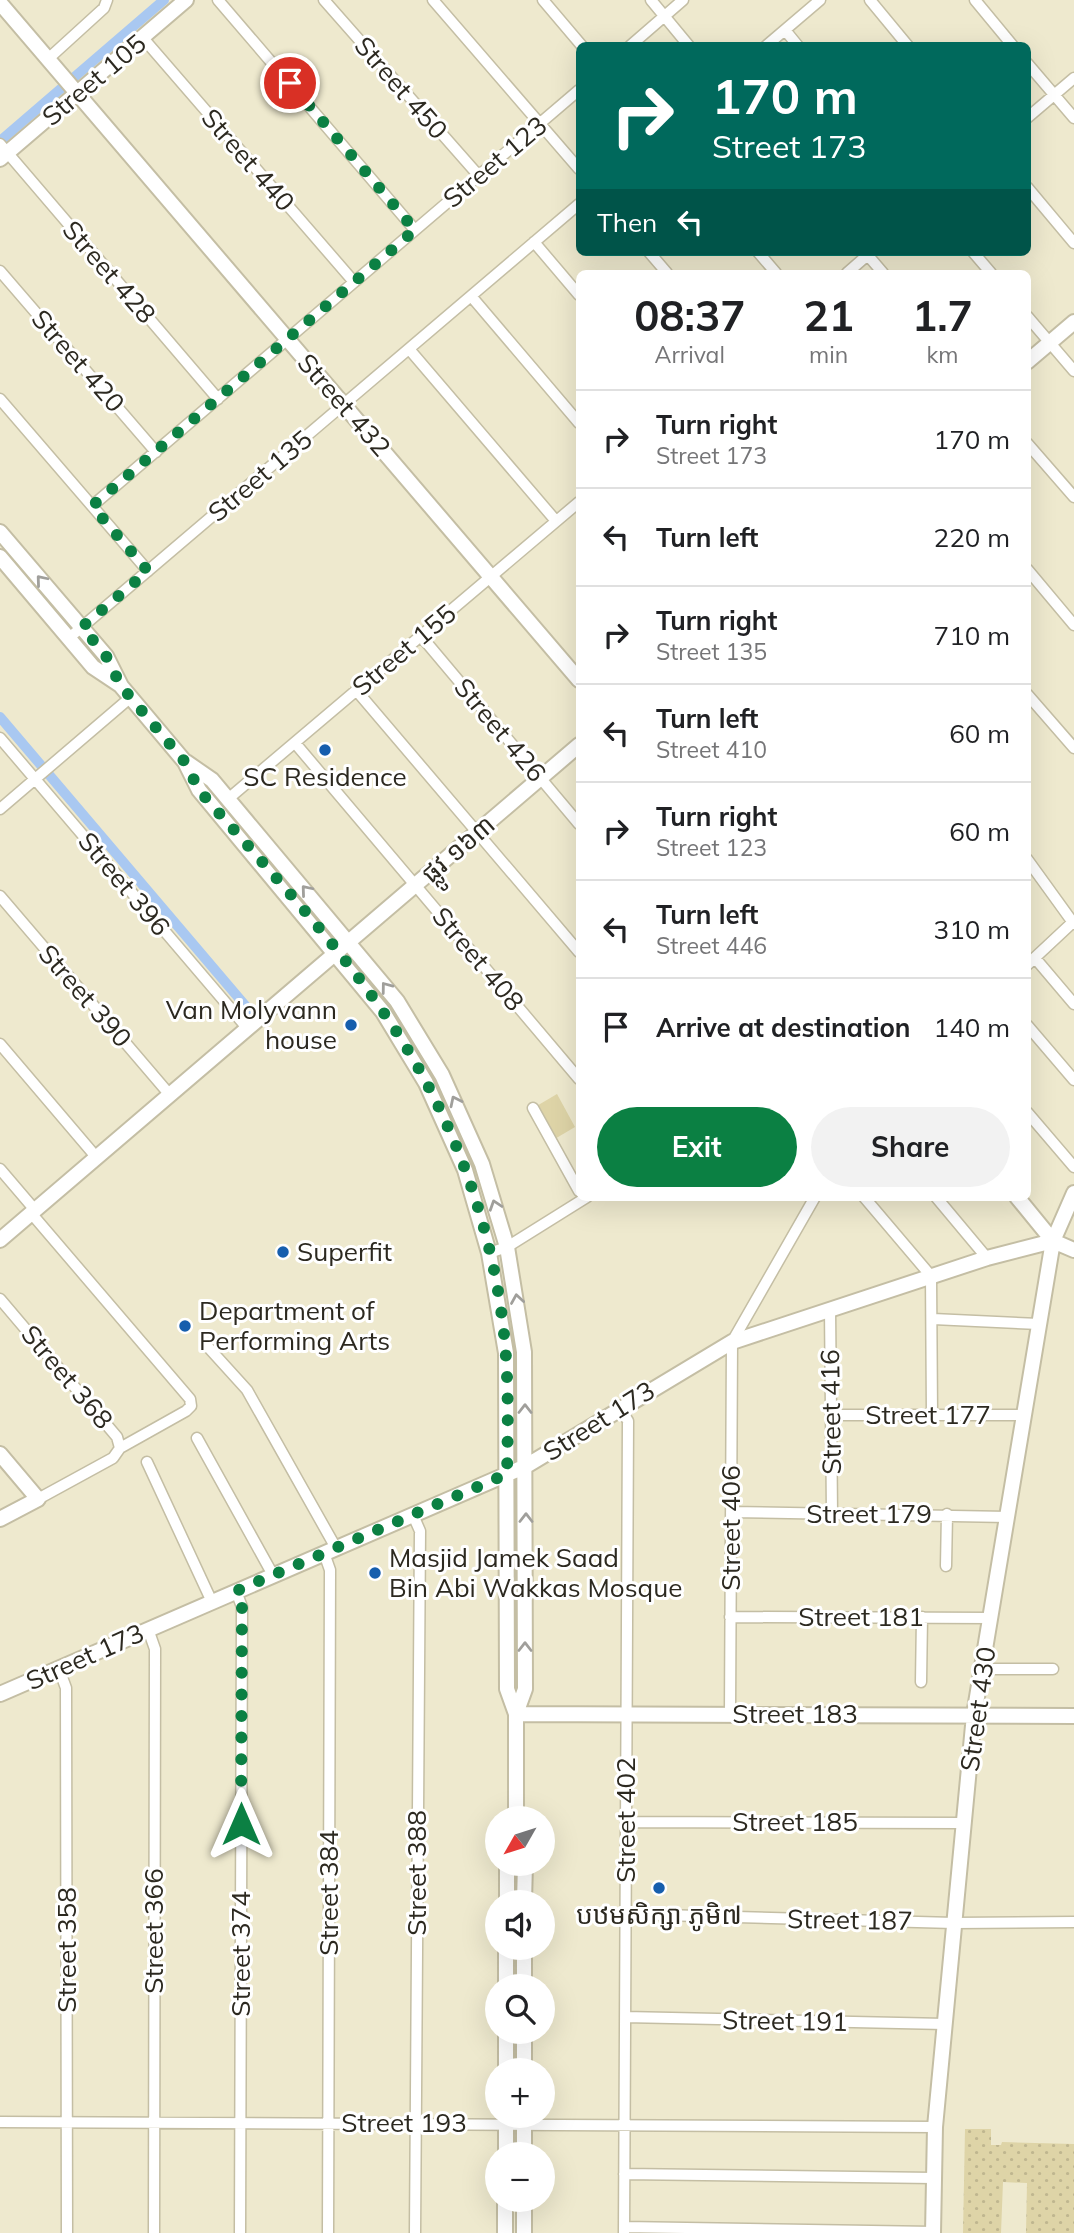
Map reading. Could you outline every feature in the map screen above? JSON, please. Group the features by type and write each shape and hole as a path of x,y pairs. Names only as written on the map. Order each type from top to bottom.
{"street":[{"path":"48,59 104,8 107,0"},
{"name":"Street 105","path":"2,151 186,0"},
{"path":"218,0 415,230"},
{"name":"Street 450","path":"324,0 478,176"},
{"path":"433,0 576,165"},
{"path":"543,0 579,42"},
{"path":"651,0 686,42"},
{"path":"634,42 683,0"},
{"path":"771,42 820,0"},
{"path":"870,0 905,42"},
{"path":"975,0 1010,42"},
{"name":"Street 432","path":"0,3 576,676"},
{"path":"785,30 795,42"},
{"name":"Street 440","path":"143,38 354,282"},
{"path":"1031,68 1074,118"},
{"path":"1031,115 1074,78"},
{"name":"Street 123","path":"92,506 576,93"},
{"name":"Street 428","path":"2,151 218,399"},
{"path":"1031,192 1074,243"},
{"name":"Street 135","path":"69,638 576,207"},
{"path":"534,242 576,291"},
{"path":"652,256 664,270"},
{"path":"761,256 773,270"},
{"path":"850,270 865,256"},
{"path":"976,256 988,270"},
{"name":"Street 420","path":"0,271 156,452"},
{"path":"471,296 576,419"},
{"path":"1031,321 1074,371"},
{"path":"1031,359 1074,322"},
{"path":"409,349 556,521"},
{"path":"0,399 148,571"},
{"path":"1031,448 1074,497"},
{"name":"Street 155","path":"228,799 576,504"},
{"path":"0,532 106,656 126,691 185,762 199,790 338,953 404,1043 455,1144 481,1219 506,1353 507,1689 516,1714"},
{"path":"0,557 93,667 126,691"},
{"path":"1031,574 1074,625"},
{"name":"Street 426","path":"421,636 576,821"},
{"path":"356,690 576,948"},
{"path":"0,809 51,765 126,691"},
{"path":"1031,699 1074,748"},
{"name":"Street 396","path":"0,738 39,776 248,1029"},
{"name":"Street 408","path":"295,743 576,1075"},
{"name":"ផ្លូវ ១៦៣","path":"0,1240 576,748"},
{"path":"185,762 212,779 350,942 419,1034 472,1138 507,1247 524,1352 526,1466 525,1689 516,1714 516,1806"},
{"path":"1031,865 1073,923 1031,962 1074,1004"},
{"name":"Street 390","path":"0,896 170,1095"},
{"path":"1031,1031 1074,1080"},
{"path":"404,1043 419,1034"},
{"path":"0,1044 97,1158"},
{"path":"533,1108 576,1184"},
{"path":"1031,1116 1074,1167"},
{"path":"0,1169 191,1399 191,1406 186,1410 120,1448"},
{"name":"Street 430","path":"933,2232 935,2127 974,1715 1053,1241 1074,1193"},
{"path":"489,1253 507,1247 576,1201"},
{"path":"732,1342 813,1201"},
{"path":"867,1201 930,1276 933,1319 932,1415"},
{"path":"939,1201 987,1258"},
{"path":"1020,1201 1053,1241 1074,1250"},
{"name":"Street 173","path":"0,1694 526,1466 732,1342 987,1258 1053,1241"},
{"name":"Street 368","path":"0,1299 117,1437 120,1448 113,1458 37,1499"},
{"name":"Street 416","path":"830,1309 832,1514"},
{"path":"933,1319 1039,1324"},
{"name":"Street 406","path":"730,1713 732,1342"},
{"name":"Street 384","path":"208,1347 247,1390 330,1551 328,2233"},
{"name":"Street 402","path":"620,1408 628,1421 624,2230"},
{"name":"Street 177","path":"832,1415 1024,1415"},
{"path":"197,1438 273,1575"},
{"path":"0,1454 37,1499 0,1519"},
{"path":"147,1462 212,1602"},
{"name":"Street 179","path":"731,1512 1008,1517"},
{"path":"946,1566 947,1514"},
{"name":"Street 388","path":"413,1515 420,1531 415,2233"},
{"path":"507,1569 525,1569"},
{"name":"Street 374","path":"236,1591 242,1606 240,2233"},
{"path":"921,1682 922,1616"},
{"name":"Street 181","path":"730,1617 991,1618"},
{"name":"Street 366","path":"148,1629 155,1649 154,2233"},
{"name":"Street 358","path":"60,1669 66,1688 67,2233"},
{"path":"982,1669 1053,1669"},
{"name":"Street 183","path":"516,1714 1074,1716"},
{"name":"Street 185","path":"626,1822 964,1823"},
{"name":"Street 187","path":"625,1914 954,1923 1074,1922"},
{"name":"Street 191","path":"625,2017 945,2024"},
{"name":"Street 193","path":"0,2122 415,2123 485,2121"},
{"name":"Street 193","path":"555,2121 935,2127"},
{"path":"624,2174 934,2178"},
{"path":"505,2212 505,2233"},
{"path":"524,2212 524,2233"},
{"path":"624,2230 933,2232"}],"shaded area":[{"path":"557,1094 575,1127 553,1140 535,1107"},
{"path":"965,2129 991,2129 991,2145 1001,2145 1002,2142 1074,2144 1074,2233 1026,2233 1027,2183 1003,2182 1001,2233 963,2233"}],"waterway":[{"path":"0,141 164,0"},
{"path":"0,717 249,1010"}],"place":[{"name":"SC Residence","path":"325,750"},
{"name":"Van Molyvann house","path":"351,1025"},
{"name":"Superfit","path":"283,1252"},
{"name":"Department of Performing Arts","path":"185,1326"},
{"name":"Masjid Jamek Saad Bin Abi Wakkas Mosque","path":"375,1573"},
{"name":"បឋមសិក្សា ភូមិ៧","path":"659,1888"}],"route":[{"path":"241,1824 242,1606 236,1591 507,1474 508,1386 498,1294 481,1219 465,1170 426,1083 404,1043 357,977 199,790 185,762 121,686 106,656 82,627 148,571 92,506 415,230 290,83"}]}
